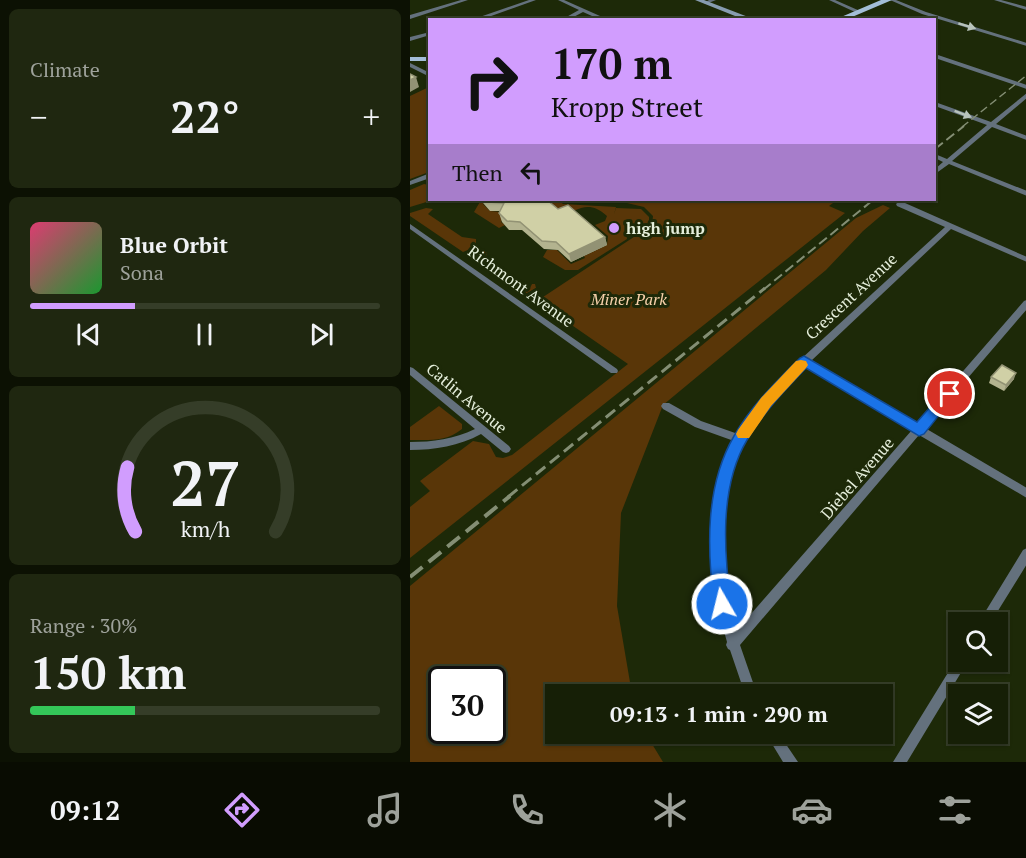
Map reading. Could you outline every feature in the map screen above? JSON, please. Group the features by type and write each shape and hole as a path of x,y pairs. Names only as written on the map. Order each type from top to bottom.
{"main road":[{"path":"840,18 890,0"},
{"path":"702,1 748,18"},
{"path":"410,59 428,59"}],"street":[{"path":"410,17 466,0"},
{"path":"479,18 534,0"},
{"path":"560,0 602,18"},
{"path":"702,1 714,0"},
{"path":"831,0 857,12"},
{"path":"890,0 1026,45"},
{"path":"996,0 1026,9"},
{"path":"567,18 583,10"},
{"path":"410,39 428,34"},
{"path":"936,56 1026,87"},
{"path":"410,65 428,74"},
{"path":"936,171 1026,95"},
{"path":"936,104 1026,138"},
{"path":"936,156 1026,194"},
{"path":"410,183 428,176"},
{"path":"902,202 1026,260"},
{"name":"Richmont Avenue","path":"410,226 614,371"},
{"name":"Crescent Avenue","path":"747,684 732,645 722,604 717,564 717,517 729,467 740,440 766,402 804,361 950,226"},
{"name":"Diebel Avenue","path":"732,645 1026,303"},
{"path":"804,361 1026,494"},
{"name":"Catlin Avenue","path":"410,370 506,449"},
{"path":"666,406 698,424 740,440"},
{"path":"410,446 439,445 464,439 481,430"},
{"path":"991,612 1026,553"},
{"path":"900,762 955,672"},
{"path":"779,744 791,762"}],"green space":[{"path":"428,87 428,172 410,179 410,96"},
{"path":"424,184 428,185 430,201 410,207 410,190"},
{"path":"480,201 484,201 483,204 490,211 501,212 505,215 501,222 505,225 499,228 474,212"},
{"path":"559,201 563,204 616,207 614,214 616,208 641,209 649,217 649,224 636,233 634,226 625,227 627,239 578,270 565,270 543,257 547,250 557,250 571,264 585,258 584,256 607,245 608,236 595,225 605,221 607,216 588,207 577,209 558,218 545,202"},
{"name":"Miner Park","path":"628,201 836,201 829,206 845,213 410,558 410,507 430,491 420,481 473,441 489,444 496,457 503,458 512,455 628,364 537,301 652,225 653,216 644,207 627,203"},
{"path":"883,205 890,208 863,231 826,270 663,405 621,513 617,606 630,684 545,684 545,744 652,744 663,762 410,762 410,586 856,218"},
{"path":"426,208 433,209 428,214 462,237 476,239 476,247 463,252 410,216 410,213"},
{"path":"487,252 486,259 530,288 532,284 535,284 536,288 525,294 471,258"},
{"path":"439,406 462,424 462,429 444,438 410,440 410,427"}],"building":[{"path":"486,201 548,201 558,209 568,205 605,237 569,254 556,242 542,241 520,222 507,221 499,213 504,203"},
{"path":"1002,365 1016,373 1006,385 991,377"}],"railway":[{"path":"962,127 1027,75"},
{"path":"936,148 964,126"},
{"path":"763,290 872,201"},
{"path":"508,497 765,288"},
{"path":"410,577 510,496"}],"slow traffic":[{"path":"744,434 777,388 801,365"}],"place":[{"name":"high jump","path":"614,228"}],"route":[{"path":"722,604 717,564 717,517 729,467 740,440 766,402 804,361 919,430 950,394"}]}
